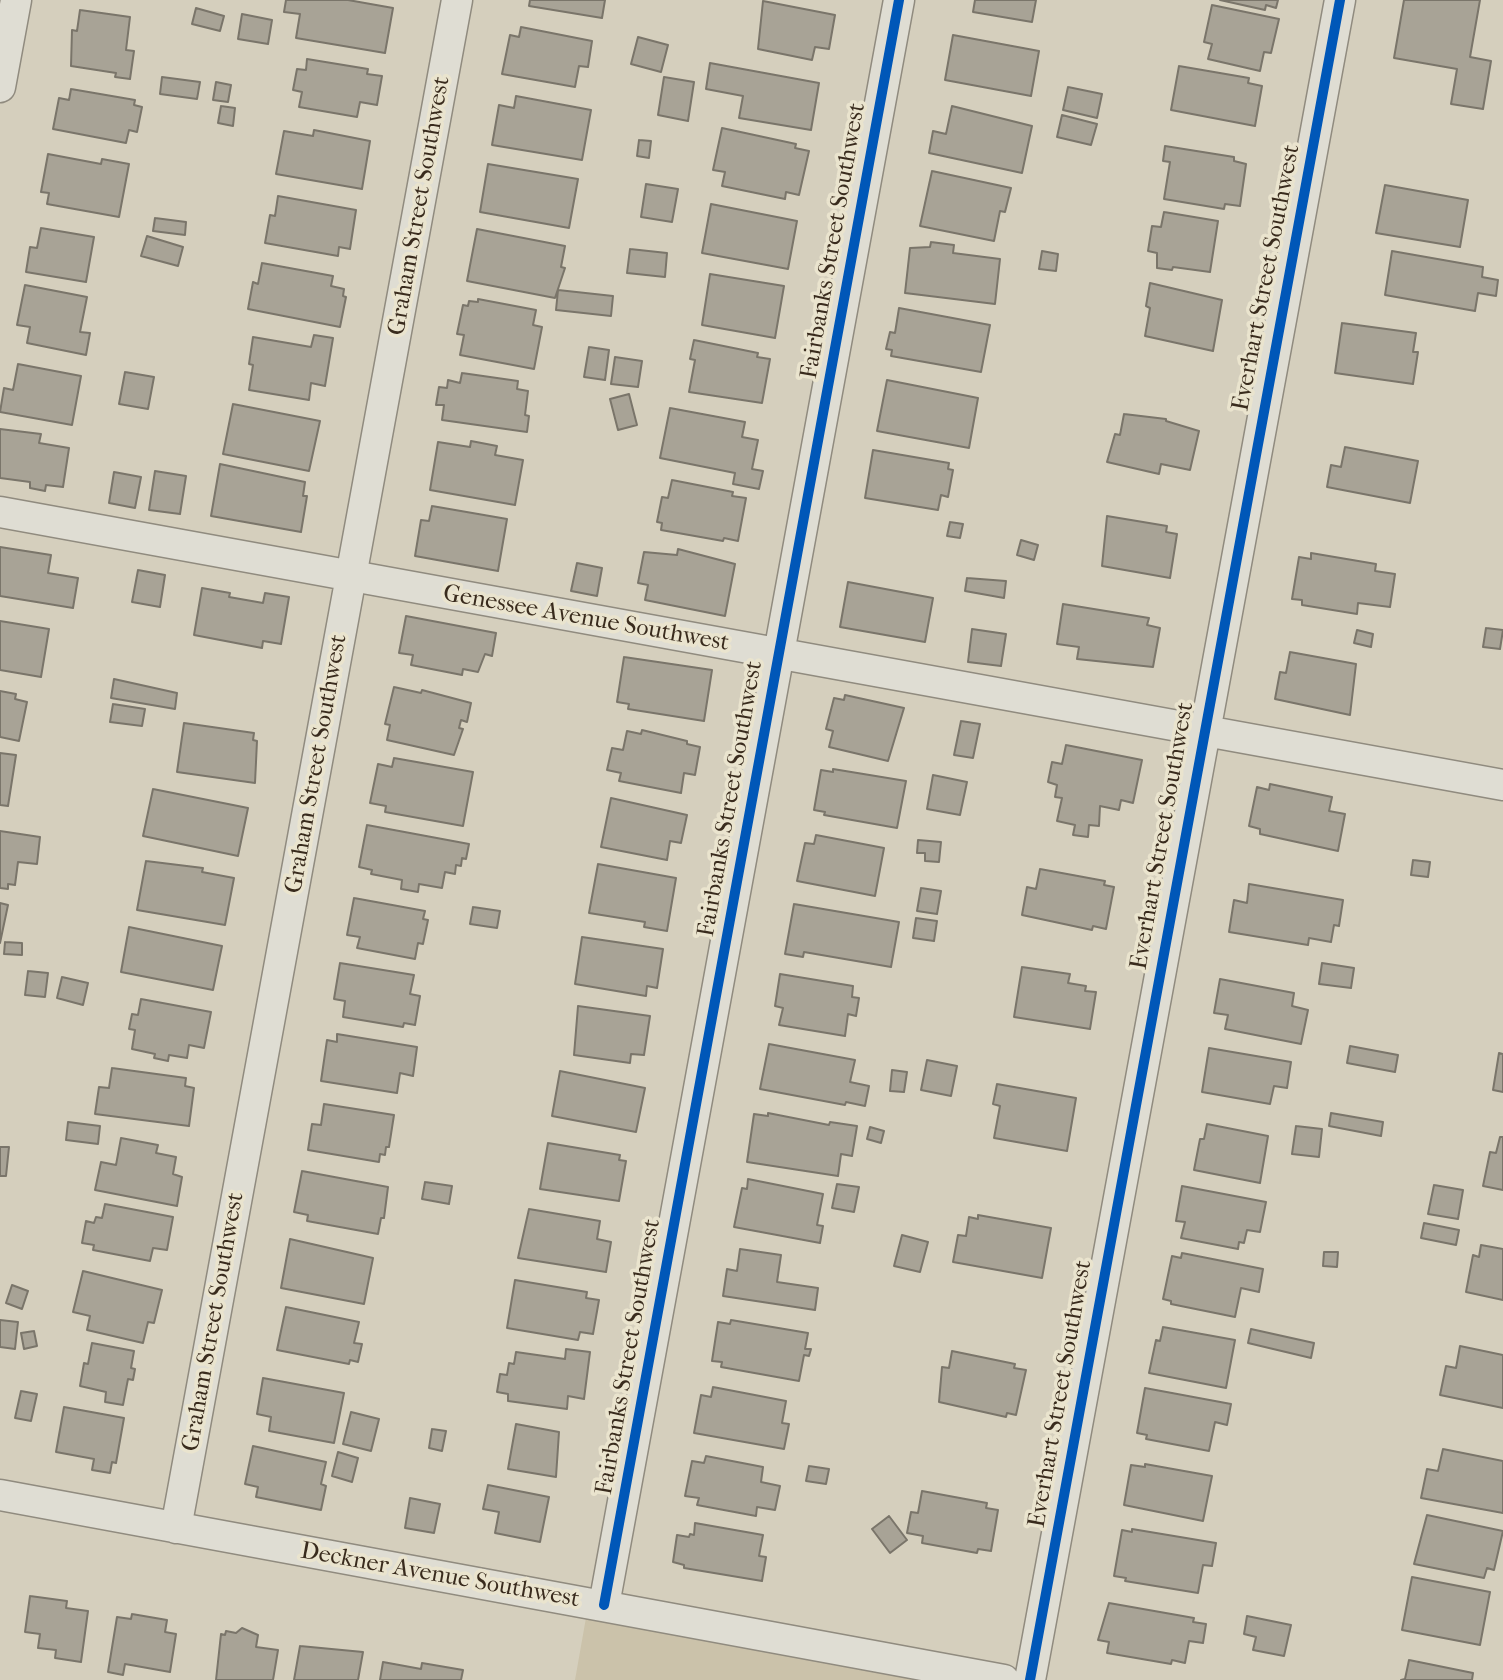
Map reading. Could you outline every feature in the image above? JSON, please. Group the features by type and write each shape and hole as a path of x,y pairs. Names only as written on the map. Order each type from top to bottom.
{"street":[{"path":"0,87 16,0"},
{"name":"Graham Street Southwest","path":"176,1528 457,0"},
{"name":"Fairbanks Street Southwest","path":"604,1605 899,0"},
{"name":"Everhart Street Southwest","path":"1030,1680 1340,0"},
{"name":"Genessee Avenue Southwest","path":"0,512 1503,785"},
{"name":"Deckner Avenue Southwest","path":"0,1495 1004,1680"}],"shaded area":[{"path":"590,1595 1029,1680 575,1680"}],"building":[{"path":"286,0 348,0 393,8 385,53 296,38 300,14 284,12"},
{"path":"530,0 605,0 602,18 529,6"},
{"path":"975,0 1036,0 1032,22 973,12"},
{"path":"1220,0 1278,0 1276,8 1266,5 1265,10"},
{"path":"1404,0 1480,0 1470,57 1491,61 1483,109 1451,104 1457,69 1394,58"},
{"path":"763,1 835,15 829,49 815,47 812,60 758,49"},
{"path":"1212,5 1279,19 1271,53 1264,52 1260,71 1208,59 1212,44 1204,42"},
{"path":"196,8 224,16 220,31 192,24"},
{"path":"80,10 130,17 126,50 134,51 130,79 115,77 116,73 71,66 72,30 77,31"},
{"path":"242,14 272,20 268,44 238,39"},
{"path":"521,27 592,41 588,67 579,66 575,87 502,74 510,35 519,37"},
{"path":"953,35 1039,51 1031,96 945,80"},
{"path":"638,37 668,45 661,72 631,64"},
{"path":"307,59 368,69 367,74 382,76 377,105 360,102 357,117 299,107 302,92 293,90 297,69 306,70"},
{"path":"710,63 819,83 811,130 739,118 743,96 706,89"},
{"path":"1179,66 1249,78 1248,83 1262,86 1255,126 1171,110"},
{"path":"162,77 200,82 197,99 160,94"},
{"path":"664,77 694,82 688,121 658,115"},
{"path":"216,82 231,85 228,102 213,100"},
{"path":"1068,87 1102,94 1097,118 1063,110"},
{"path":"71,89 135,100 134,105 142,107 137,132 129,130 126,143 53,129 59,98 69,100"},
{"path":"516,96 591,110 582,160 492,145 499,105 514,108"},
{"path":"221,106 235,108 233,126 218,123"},
{"path":"952,106 1032,126 1022,173 929,153 933,131 946,134"},
{"path":"1062,115 1097,124 1091,145 1057,137"},
{"path":"722,128 796,144 795,148 809,151 799,195 786,192 785,199 722,186 725,172 713,170"},
{"path":"314,130 370,141 362,189 276,174 284,131 313,136"},
{"path":"639,140 651,141 649,158 637,156"},
{"path":"1165,146 1234,157 1234,161 1246,164 1240,206 1225,204 1224,209 1164,199 1170,162 1163,161"},
{"path":"48,154 101,164 102,159 129,164 119,217 47,204 49,193 41,192"},
{"path":"488,164 578,179 569,228 480,212"},
{"path":"932,171 1011,188 1005,212 1000,211 994,241 920,226"},
{"path":"646,184 678,189 672,222 641,217"},
{"path":"1385,185 1468,200 1460,247 1376,233"},
{"path":"278,196 356,210 350,249 339,247 338,256 265,243 270,215 275,216"},
{"path":"711,204 797,221 788,269 702,253"},
{"path":"1164,212 1218,221 1210,272 1173,267 1172,270 1157,268 1157,253 1148,251 1152,226 1161,227"},
{"path":"155,218 186,222 185,235 153,231"},
{"path":"41,228 94,237 86,282 26,272 30,247 37,248"},
{"path":"477,229 565,246 561,267 565,268 555,298 467,281"},
{"path":"147,236 183,247 178,266 141,256"},
{"path":"931,242 954,245 953,253 1000,259 995,304 905,293 910,248 930,247"},
{"path":"630,249 667,253 665,277 627,273"},
{"path":"1042,251 1058,254 1056,271 1039,269"},
{"path":"1392,251 1483,267 1482,277 1498,280 1496,296 1478,293 1475,311 1385,295"},
{"path":"262,263 333,276 331,286 344,289 343,296 346,297 340,327 248,309 253,282 258,284"},
{"path":"710,274 784,286 775,338 702,325"},
{"path":"1150,283 1222,300 1213,351 1145,336 1150,308 1146,306"},
{"path":"25,285 87,297 80,332 90,333 86,355 27,343 30,327 17,325"},
{"path":"558,290 613,296 611,316 556,310"},
{"path":"478,299 536,310 533,325 542,327 534,369 460,355 464,335 457,334 463,305 468,306 469,301 478,302"},
{"path":"899,308 990,325 981,372 891,356 892,350 886,349 890,332 895,333"},
{"path":"1342,323 1416,333 1413,352 1418,352 1413,384 1335,373"},
{"path":"314,335 333,338 325,386 311,383 309,400 249,390 253,365 249,364 253,337 311,347"},
{"path":"694,340 758,353 757,357 770,359 762,403 689,392 695,360 690,359"},
{"path":"589,347 609,350 605,380 584,377"},
{"path":"615,357 642,361 638,387 611,384"},
{"path":"18,364 81,376 72,425 0,412 4,388 13,390"},
{"path":"125,372 154,377 148,409 119,404"},
{"path":"462,373 518,381 517,389 528,391 525,415 529,416 527,432 442,420 444,405 436,405 439,387 447,388 448,380 460,383"},
{"path":"887,380 978,398 969,448 877,431"},
{"path":"629,394 637,425 618,430 610,399"},
{"path":"233,404 320,421 309,471 223,454"},
{"path":"670,408 745,422 742,437 758,440 752,469 763,471 759,489 733,484 735,473 660,458"},
{"path":"1124,414 1166,419 1199,431 1190,470 1161,464 1159,474 1107,462 1115,434 1120,435"},
{"path":"0,429 41,434 39,443 69,448 63,487 46,485 45,491 30,488 30,482 0,478"},
{"path":"471,441 497,446 495,455 523,460 515,505 430,490 438,442 470,447"},
{"path":"1345,447 1418,461 1410,503 1327,487 1331,465 1341,467"},
{"path":"873,450 949,463 948,469 953,470 948,497 941,495 938,510 865,498"},
{"path":"220,464 305,482 303,496 307,496 301,532 211,516"},
{"path":"155,471 186,476 180,514 149,510"},
{"path":"114,472 141,477 135,508 109,503"},
{"path":"672,480 733,492 732,496 746,498 738,541 724,538 723,541 661,530 662,523 657,522 662,497 668,498"},
{"path":"432,506 507,519 498,571 415,556 421,520 429,521"},
{"path":"1107,516 1167,526 1166,532 1177,534 1170,578 1102,566"},
{"path":"950,522 963,524 960,538 947,536"},
{"path":"1021,540 1038,545 1034,560 1017,555"},
{"path":"0,547 51,555 48,573 78,578 73,608 0,596"},
{"path":"678,549 735,564 725,616 645,600 648,585 638,583 644,552 677,555"},
{"path":"1311,553 1376,564 1375,571 1395,574 1390,607 1358,603 1357,614 1302,605 1302,600 1292,599 1299,557 1311,559"},
{"path":"577,563 602,568 597,596 571,591"},
{"path":"138,570 165,575 160,607 132,602"},
{"path":"967,578 1006,581 1004,598 965,591"},
{"path":"848,582 933,598 925,642 840,627"},
{"path":"202,588 230,593 229,597 263,603 265,593 289,597 281,644 263,641 262,648 194,635"},
{"path":"1063,604 1149,618 1147,625 1160,628 1153,667 1077,659 1079,647 1057,644"},
{"path":"406,616 496,633 492,656 485,654 478,672 463,669 462,675 411,665 413,655 399,653"},
{"path":"0,621 49,629 41,677 0,670"},
{"path":"1486,628 1503,630 1500,649 1483,647"},
{"path":"972,629 1006,634 1001,666 968,662"},
{"path":"1357,630 1373,634 1371,647 1354,643"},
{"path":"1290,652 1356,664 1350,715 1275,699 1280,672 1286,673"},
{"path":"624,657 712,670 704,721 628,709 629,704 617,702"},
{"path":"114,679 177,693 175,709 111,698"},
{"path":"394,687 421,693 422,690 471,703 467,722 461,720 459,728 463,729 454,755 387,740 390,725 385,724"},
{"path":"0,691 16,694 15,699 27,702 19,741 0,737"},
{"path":"845,695 904,708 888,761 829,747 833,731 826,729 834,698 844,700"},
{"path":"113,704 145,709 142,726 110,722"},
{"path":"961,721 980,724 973,758 954,755"},
{"path":"184,723 254,733 253,740 257,741 255,783 177,772"},
{"path":"642,730 687,741 687,744 700,747 695,775 684,773 681,793 619,781 621,773 607,770 612,748 623,750 627,731 641,734"},
{"path":"1066,745 1142,760 1133,803 1121,800 1119,810 1100,806 1099,826 1089,825 1088,837 1073,835 1075,825 1057,821 1062,798 1055,797 1057,785 1048,782 1052,762 1062,764"},
{"path":"0,753 16,755 8,806 0,805"},
{"path":"394,758 473,772 463,826 385,812 386,806 370,803 378,764 392,767"},
{"path":"833,769 906,781 897,828 824,815 825,812 814,810 821,770 833,772"},
{"path":"933,775 967,782 960,815 927,809"},
{"path":"1270,784 1332,797 1329,811 1345,814 1338,851 1260,834 1260,829 1249,826 1257,787 1269,790"},
{"path":"153,789 248,808 238,856 143,836"},
{"path":"611,798 687,815 681,843 670,841 667,860 601,847"},
{"path":"367,825 469,844 466,859 462,858 461,866 456,865 455,874 445,872 442,888 419,884 418,892 401,889 402,880 371,874 372,870 359,867"},
{"path":"0,831 40,837 37,864 18,862 15,885 8,884 8,889 0,888"},
{"path":"816,835 884,848 875,896 797,881 805,843 814,844"},
{"path":"918,840 941,842 939,862 925,861 925,853 917,853"},
{"path":"1413,860 1430,862 1428,877 1411,875"},
{"path":"146,861 203,868 202,872 234,878 225,925 137,910"},
{"path":"598,864 676,878 667,931 644,927 645,922 589,913"},
{"path":"1040,869 1105,881 1104,885 1114,887 1106,929 1093,926 1092,930 1022,915 1027,887 1036,889"},
{"path":"1249,884 1343,900 1339,926 1334,925 1331,942 1309,938 1308,945 1229,932 1234,900 1247,903"},
{"path":"921,888 941,891 937,914 917,911"},
{"path":"354,898 425,911 423,919 428,920 423,944 418,943 415,959 357,948 360,937 347,935"},
{"path":"0,903 8,905 0,943"},
{"path":"794,904 899,922 891,967 804,952 803,957 785,954"},
{"path":"473,907 500,911 497,928 470,924"},
{"path":"916,918 937,921 934,941 913,938"},
{"path":"129,927 222,946 213,990 121,972"},
{"path":"582,937 663,949 657,988 647,986 646,996 575,984"},
{"path":"5,942 22,943 22,955 4,954"},
{"path":"340,963 414,975 410,994 420,996 415,1025 404,1023 403,1027 343,1017 345,1001 334,999"},
{"path":"1322,963 1354,968 1351,988 1319,984"},
{"path":"1022,967 1070,974 1068,983 1086,986 1085,991 1096,992 1090,1029 1014,1017"},
{"path":"28,971 48,973 45,997 25,995"},
{"path":"780,974 853,986 852,997 859,998 856,1016 848,1014 845,1036 779,1025 783,1008 775,1006"},
{"path":"62,977 88,983 83,1005 57,998"},
{"path":"1220,979 1294,993 1292,1006 1308,1010 1301,1044 1225,1029 1228,1015 1214,1013"},
{"path":"141,999 211,1012 204,1048 189,1045 187,1058 169,1055 168,1061 154,1058 155,1054 132,1049 135,1030 129,1029 132,1014 138,1015"},
{"path":"578,1006 650,1016 644,1055 631,1054 630,1063 574,1055"},
{"path":"337,1034 417,1047 413,1076 400,1073 397,1093 321,1081 327,1040 337,1042"},
{"path":"769,1044 855,1060 850,1082 869,1086 865,1106 846,1102 845,1105 760,1089"},
{"path":"1350,1046 1398,1055 1395,1072 1347,1063"},
{"path":"1209,1048 1291,1062 1287,1088 1274,1086 1270,1104 1202,1092"},
{"path":"1499,1053 1503,1054 1503,1092 1493,1090"},
{"path":"927,1060 957,1066 951,1096 921,1090"},
{"path":"112,1068 186,1078 185,1086 194,1088 189,1126 95,1114 99,1087 109,1088"},
{"path":"892,1070 907,1072 904,1092 890,1091"},
{"path":"560,1071 645,1088 636,1132 552,1116"},
{"path":"997,1084 1076,1098 1067,1151 994,1138 1000,1106 993,1104"},
{"path":"324,1104 394,1115 389,1147 386,1147 385,1155 380,1154 379,1162 308,1150 312,1124 321,1125"},
{"path":"768,1113 829,1125 830,1122 857,1126 852,1156 841,1154 838,1176 747,1162 754,1114 768,1116"},
{"path":"1331,1113 1383,1122 1381,1136 1329,1126"},
{"path":"68,1122 100,1126 98,1144 66,1140"},
{"path":"1207,1124 1268,1136 1260,1183 1194,1170 1200,1139 1204,1139"},
{"path":"1296,1126 1322,1129 1319,1157 1292,1154"},
{"path":"870,1127 884,1131 881,1143 867,1139"},
{"path":"1500,1137 1503,1137 1503,1190 1483,1186 1490,1152 1496,1153"},
{"path":"121,1138 158,1145 156,1153 176,1157 173,1174 182,1177 177,1206 95,1190 101,1162 116,1165"},
{"path":"548,1143 620,1155 619,1160 626,1161 619,1201 540,1189"},
{"path":"0,1147 9,1147 6,1176 0,1176"},
{"path":"302,1171 388,1187 384,1218 381,1218 378,1234 307,1221 308,1215 294,1212"},
{"path":"748,1179 823,1194 817,1225 823,1226 820,1243 734,1227 742,1188 747,1189"},
{"path":"425,1182 452,1186 449,1204 422,1199"},
{"path":"837,1184 859,1187 854,1212 832,1208"},
{"path":"1434,1185 1463,1190 1458,1219 1428,1214"},
{"path":"1182,1186 1266,1202 1260,1232 1247,1230 1244,1243 1239,1242 1238,1249 1181,1238 1185,1222 1176,1221"},
{"path":"105,1204 173,1217 167,1250 153,1248 150,1261 93,1250 94,1245 82,1243 86,1221 94,1223 96,1217 102,1218"},
{"path":"529,1209 600,1221 597,1239 611,1242 606,1272 518,1258"},
{"path":"978,1215 1051,1228 1042,1278 953,1262 958,1235 966,1236 969,1217 978,1219"},
{"path":"1424,1223 1459,1230 1456,1245 1421,1238"},
{"path":"902,1235 928,1242 920,1272 894,1266"},
{"path":"290,1239 373,1258 364,1304 281,1288"},
{"path":"1481,1245 1503,1249 1503,1300 1466,1292 1473,1255 1479,1257"},
{"path":"740,1249 781,1255 777,1282 818,1288 815,1310 723,1296 727,1269 737,1271"},
{"path":"1324,1252 1338,1252 1337,1267 1323,1266"},
{"path":"1182,1253 1263,1269 1259,1292 1241,1288 1235,1317 1171,1304 1171,1301 1163,1299 1172,1256 1181,1258"},
{"path":"83,1271 162,1290 154,1323 148,1322 143,1343 87,1330 90,1316 73,1312"},
{"path":"515,1280 587,1292 586,1298 599,1300 593,1334 580,1332 578,1340 507,1328"},
{"path":"12,1285 28,1291 22,1309 6,1303"},
{"path":"286,1307 359,1322 354,1343 362,1344 358,1362 350,1360 349,1364 277,1350"},
{"path":"0,1320 18,1322 15,1349 0,1347"},
{"path":"731,1320 808,1333 805,1349 811,1349 809,1356 804,1355 799,1381 721,1367 722,1362 712,1361 718,1322 730,1324"},
{"path":"1163,1327 1235,1340 1226,1388 1149,1373 1156,1340 1160,1341"},
{"path":"1251,1329 1314,1343 1311,1358 1248,1343"},
{"path":"34,1331 37,1346 24,1349 21,1333"},
{"path":"92,1343 134,1351 131,1368 135,1369 133,1380 128,1379 123,1405 105,1402 106,1392 80,1386 84,1363 88,1364"},
{"path":"1460,1346 1503,1355 1503,1408 1440,1395 1446,1366 1456,1368"},
{"path":"566,1349 590,1352 584,1399 568,1396 567,1409 508,1401 508,1394 497,1392 500,1374 507,1375 509,1363 514,1364 516,1352 565,1359"},
{"path":"952,1351 1015,1364 1014,1368 1026,1370 1016,1415 1007,1413 1006,1417 939,1402 942,1367 949,1368"},
{"path":"263,1378 344,1393 334,1443 269,1431 271,1417 257,1414"},
{"path":"713,1387 786,1401 782,1423 789,1424 784,1449 694,1433 701,1395 711,1397"},
{"path":"1145,1388 1231,1404 1227,1425 1215,1422 1209,1451 1146,1439 1147,1435 1137,1433"},
{"path":"21,1391 37,1394 31,1421 15,1418"},
{"path":"64,1407 124,1418 116,1463 112,1462 110,1473 92,1470 94,1459 56,1452"},
{"path":"351,1412 379,1419 371,1451 343,1444"},
{"path":"516,1424 559,1432 556,1477 508,1469"},
{"path":"432,1429 446,1431 442,1451 429,1448"},
{"path":"253,1446 326,1462 321,1484 326,1486 321,1510 256,1497 258,1487 245,1484"},
{"path":"1443,1449 1503,1461 1503,1513 1421,1498 1427,1469 1438,1471"},
{"path":"338,1452 358,1458 352,1482 332,1476"},
{"path":"706,1456 763,1467 761,1482 780,1486 775,1510 757,1507 756,1516 697,1505 699,1498 685,1496 692,1461 704,1463"},
{"path":"1145,1464 1212,1476 1203,1521 1124,1505 1131,1465 1145,1467"},
{"path":"809,1466 829,1469 826,1484 806,1481"},
{"path":"488,1485 549,1497 540,1542 495,1533 499,1512 483,1509"},
{"path":"922,1491 987,1503 986,1508 998,1510 991,1551 978,1549 977,1553 922,1543 923,1536 907,1533 911,1512 918,1513"},
{"path":"410,1498 440,1504 434,1533 405,1528"},
{"path":"1427,1515 1503,1531 1494,1570 1487,1568 1484,1578 1414,1564"},
{"path":"889,1516 907,1540 890,1553 872,1529"},
{"path":"695,1523 763,1535 759,1556 766,1557 762,1581 684,1568 684,1565 673,1562 677,1535 694,1535"},
{"path":"1132,1529 1216,1543 1212,1566 1203,1565 1198,1593 1125,1581 1126,1578 1114,1576 1122,1530 1132,1532"},
{"path":"1412,1577 1490,1592 1480,1645 1402,1630"},
{"path":"30,1596 67,1601 66,1608 88,1611 81,1662 55,1658 56,1650 38,1648 40,1634 25,1632"},
{"path":"1109,1603 1194,1618 1193,1622 1206,1624 1203,1643 1189,1641 1185,1663 1172,1660 1171,1664 1107,1653 1109,1642 1098,1640"},
{"path":"132,1614 167,1620 165,1632 176,1634 170,1672 125,1664 123,1675 108,1672 117,1617 131,1619"},
{"path":"1247,1616 1291,1625 1284,1656 1253,1650 1256,1637 1244,1634"},
{"path":"242,1628 258,1635 256,1647 278,1650 273,1680 216,1680 221,1634 225,1635 226,1631 236,1633"},
{"path":"300,1646 363,1652 358,1680 294,1680"},
{"path":"1409,1660 1473,1673 1472,1680 1401,1680 1405,1679"},
{"path":"383,1662 421,1669 422,1663 463,1670 461,1680 380,1680"}],"cycle path":[{"path":"604,1605 899,0"},
{"path":"1030,1680 1340,0"}]}
